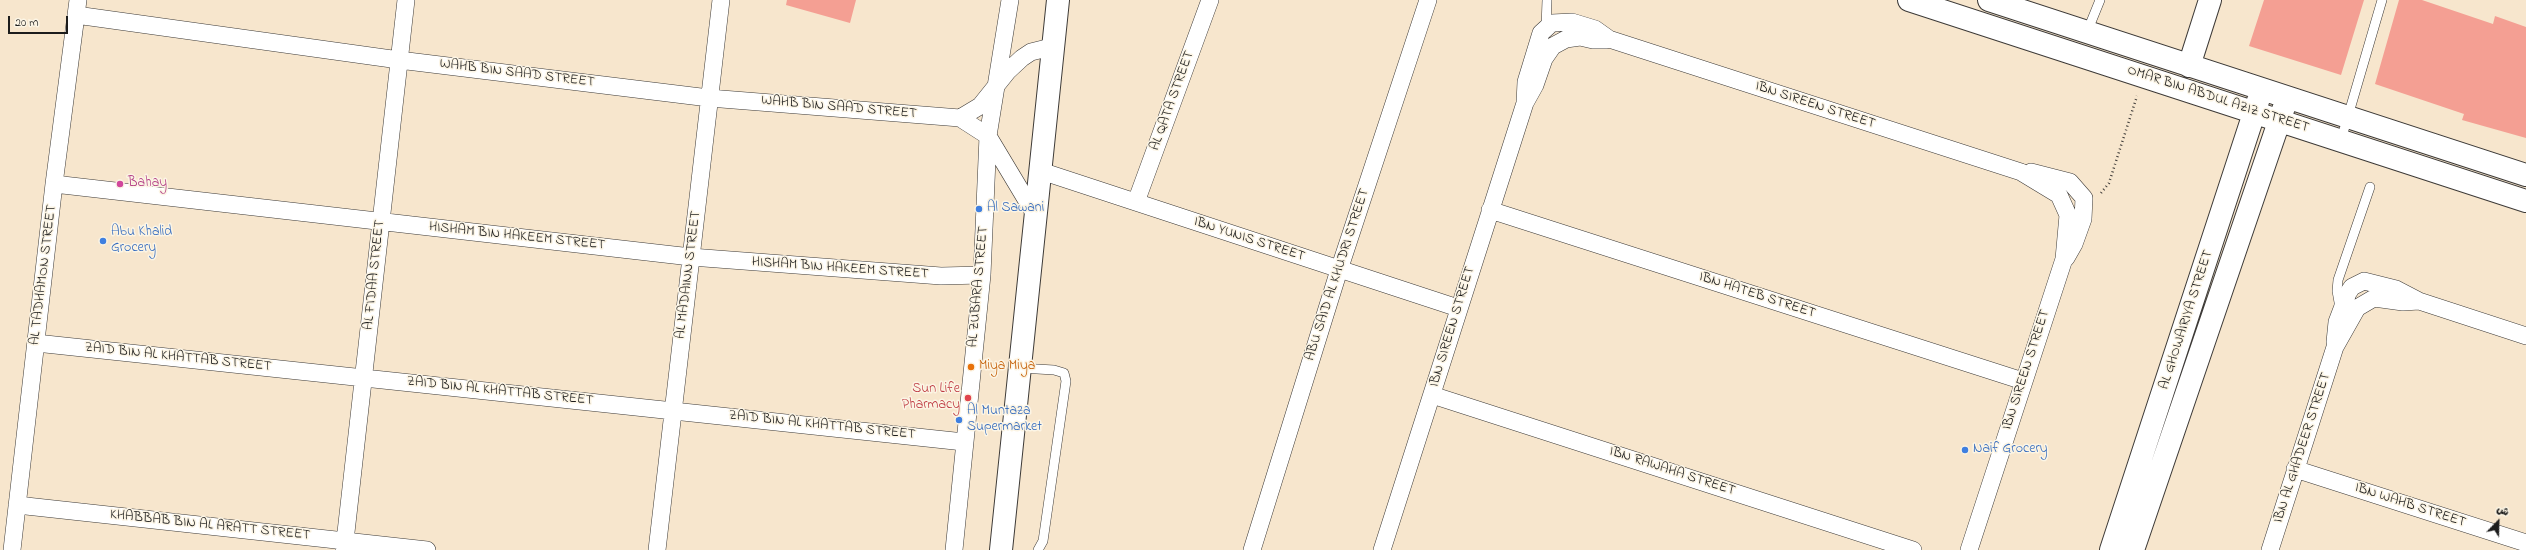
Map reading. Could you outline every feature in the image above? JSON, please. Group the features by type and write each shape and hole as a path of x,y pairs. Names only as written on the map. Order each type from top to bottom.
{"street":[{"name":"AL FIDAA STREET","path":"345,545 406,0"},
{"name":"AL MADAINN STREET","path":"657,550 721,0"},
{"name":"AL ZUBARA STREET","path":"954,550 982,275 988,136 1010,0"},
{"path":"1001,550 1019,368 1041,171 1051,47 1058,0"},
{"name":"AL QATA STREET","path":"1136,202 1210,0"},
{"name":"ABU SAID AL KHUDRI STREET","path":"1252,550 1339,270 1428,0"},
{"name":"OMAR BIN ABDUL AZIZ STREET","path":"1909,0 2526,201"},
{"name":"OMAR BIN ABDUL AZIZ STREET","path":"1989,0 2526,175"},
{"path":"2189,66 2210,0"},
{"name":"WAHB BIN SAAD STREET","path":"77,8 399,60 709,98 960,118 981,129 988,136 1036,216"},
{"name":"AL TADHAMON STREET","path":"8,544 17,505 54,184 77,8"},
{"name":"IBN SIREEN STREET","path":"1525,103 1527,77 1538,40 1546,28 1558,22 1572,22 1595,29 1609,40"},
{"name":"IBN SIREEN STREET","path":"1382,550 1432,395 1458,308 1525,103 1535,85 1548,52 1559,41 1572,37 1609,40 2021,172 2054,191 2063,201 2068,215 2064,259"},
{"path":"960,118 980,106 1008,71 1022,58 1041,49 1051,47"},
{"name":"AL GHOWAIRIYA STREET","path":"2111,550 2262,89"},
{"name":"AL GHOWAIRIYA STREET","path":"2133,550 2287,98"},
{"name":"IBN YUNIS STREET","path":"1041,171 1458,308"},
{"name":"IBN SIREEN STREET","path":"1969,550 2064,259 2076,239 2085,212 2084,202 2080,192 2070,182 2040,173 2021,172"},
{"name":"HISHAM BIN HAKEEM STREET","path":"54,184 691,257 942,276 982,275"},
{"name":"IBN HATEB STREET","path":"1490,210 2023,381"},
{"name":"IBN AL GHADEER STREET","path":"2335,347 2337,322 2348,293 2352,288 2364,281 2396,289 2419,301 2526,336"},
{"name":"IBN AL GHADEER STREET","path":"2270,550 2335,347 2362,303 2374,298 2403,302 2419,301"},
{"name":"ZAID BIN AL KHATTAB STREET","path":"36,343 964,442"},
{"name":"IBN RAWAHA STREET","path":"1432,395 1913,550"},
{"name":"IBN WAHB STREET","path":"2295,469 2526,542"},
{"name":"KHABBAB BIN AL ARATT STREET","path":"17,505 345,545 427,550"}],"lane":[{"path":"1546,28 1547,0"},
{"path":"2087,32 2100,0"},
{"path":"2341,140 2382,0"},
{"path":"2341,311 2337,291 2338,280 2370,187"},
{"path":"1019,368 1054,370 1064,373 1066,381 1043,541 1038,550"}],"path":[{"path":"2084,202 2097,196 2108,183 2144,76"}],"building":[{"path":"787,0 856,0 850,23 786,5"},
{"path":"2264,0 2364,0 2341,75 2249,46"},
{"path":"2399,0 2422,0 2493,24 2495,16 2526,27 2526,138 2462,120 2464,114 2375,84"}],"place":[{"name":"Bahay","path":"120,184"},
{"name":"Al Sawani","path":"979,209"},
{"name":"Abu Khalid Grocery","path":"103,241"},
{"name":"Miya Miya","path":"971,367"},
{"name":"Sun Life Pharmacy","path":"968,398"},
{"name":"Al Muntaza Supermarket","path":"959,420"},
{"name":"Naif Grocery","path":"1965,450"}]}
